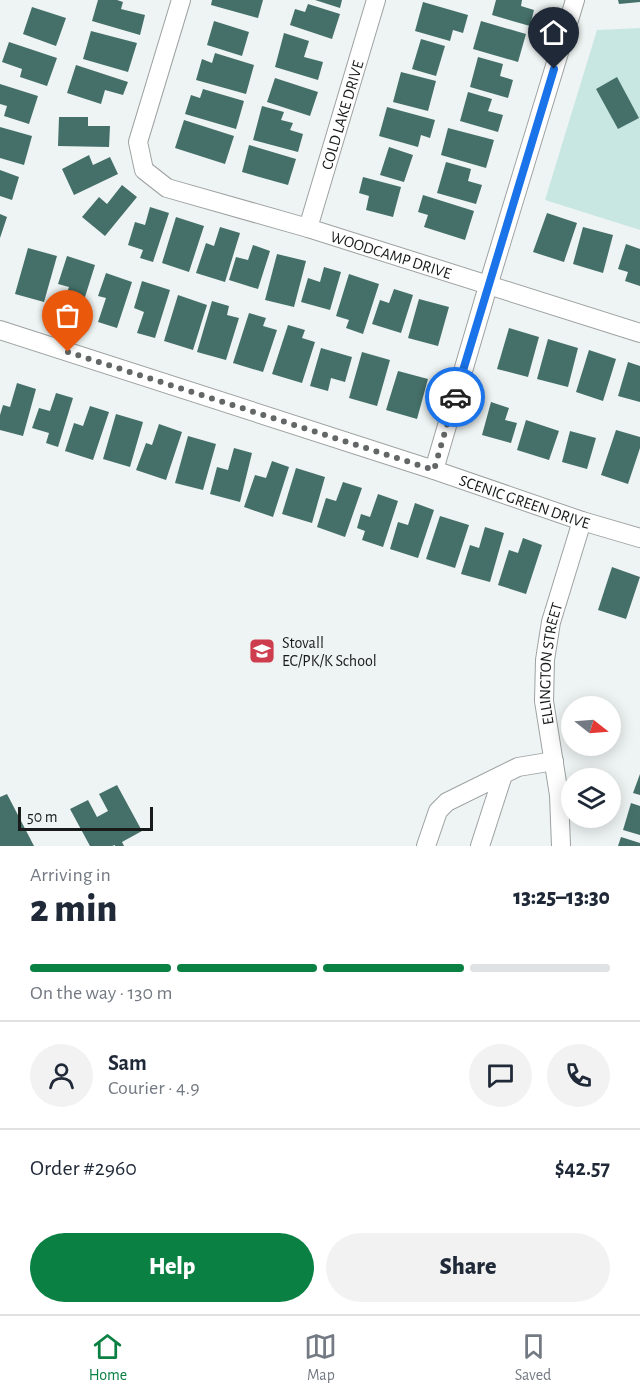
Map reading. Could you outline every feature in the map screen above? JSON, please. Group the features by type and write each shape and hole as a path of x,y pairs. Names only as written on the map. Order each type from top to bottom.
{"street":[{"name":"WOODCAMP DRIVE","path":"181,0 138,142 144,170 167,188 308,228 640,333"},
{"name":"COLD LAKE DRIVE","path":"308,228 376,0"},
{"path":"434,470 575,0"},
{"name":"SCENIC GREEN DRIVE","path":"0,330 640,538"},
{"name":"ELLINGTON STREET","path":"561,846 560,795 544,700 545,660 551,622 582,521"},
{"path":"426,846 433,821 438,811 447,802 518,767 554,761"},
{"path":"480,846 503,775"}],"green space":[{"path":"640,28 640,230 545,200 597,30"}],"building":[{"path":"98,0 117,0 123,2 121,9 145,15 140,35 92,21"},
{"path":"212,0 263,0 258,18 211,5"},
{"path":"315,0 342,0 340,8"},
{"path":"496,0 522,0 521,6 534,10 530,26 492,15"},
{"path":"618,0 640,0 640,2 619,4"},
{"path":"423,2 468,15 463,33 453,30 450,41 415,31"},
{"path":"308,4 340,14 332,39 290,25 295,9 305,12"},
{"path":"32,7 66,18 56,46 23,34"},
{"path":"214,21 249,32 242,56 207,45"},
{"path":"481,21 526,34 518,62 473,49"},
{"path":"91,31 137,43 128,72 83,59"},
{"path":"284,33 309,41 304,57 323,62 318,80 275,67"},
{"path":"421,39 445,46 436,76 412,69"},
{"path":"9,42 57,58 47,86 20,77 22,69 2,62"},
{"path":"215,53 254,65 246,94 196,80 202,59 212,63"},
{"path":"478,57 503,64 500,76 513,80 508,98 470,87"},
{"path":"76,65 128,82 123,95 105,90 101,104 67,93"},
{"path":"401,72 436,81 428,111 393,102"},
{"path":"617,77 639,118 618,129 596,89"},
{"path":"275,78 318,92 310,116 267,102"},
{"path":"0,84 38,96 29,124 4,116 7,106 0,104"},
{"path":"203,89 244,101 236,129 185,114 191,95 200,98"},
{"path":"468,92 492,99 488,111 503,115 498,132 460,121"},
{"path":"262,106 284,112 281,120 293,123 290,130 303,134 298,152 253,140"},
{"path":"387,107 435,120 430,138 421,135 418,147 379,136"},
{"path":"59,117 88,117 88,126 110,126 109,147 58,146"},
{"path":"184,120 234,136 225,164 175,148"},
{"path":"0,127 32,136 24,165 0,158"},
{"path":"448,128 494,140 486,168 441,155"},
{"path":"249,145 296,159 288,185 242,172"},
{"path":"389,147 413,155 404,182 380,175"},
{"path":"89,155 93,165 110,157 118,174 74,195 62,169"},
{"path":"446,162 471,169 468,181 482,185 476,204 437,193"},
{"path":"0,170 19,177 12,200 0,196"},
{"path":"363,177 401,187 393,217 366,210 369,196 359,193"},
{"path":"122,185 137,197 105,236 82,217 99,197 107,204"},
{"path":"423,195 474,211 465,240 424,227 428,215 418,212"},
{"path":"150,207 169,213 153,262 140,258 143,250 128,245 135,222 145,225"},
{"path":"547,213 577,223 564,262 533,252"},
{"path":"0,214 7,217 0,238"},
{"path":"176,217 204,226 189,272 162,263"},
{"path":"220,227 240,233 225,282 196,273 206,243 214,246"},
{"path":"583,227 613,235 603,273 573,264"},
{"path":"626,244 640,249 640,286 625,281 628,272 618,269"},
{"path":"253,245 270,251 258,289 229,280 236,257 248,260"},
{"path":"28,248 57,256 44,302 15,294"},
{"path":"277,254 306,261 294,307 265,300"},
{"path":"67,256 95,265 80,313 62,307 69,287 58,284"},
{"path":"324,267 341,272 330,310 301,302 308,278 320,282"},
{"path":"106,273 132,282 117,328 98,322 106,298 98,296"},
{"path":"349,274 379,284 363,334 346,328 349,320 336,316"},
{"path":"142,281 170,290 155,338 137,333 144,312 134,308"},
{"path":"394,289 413,295 401,333 372,324 380,300 389,303"},
{"path":"178,295 207,305 193,350 164,341"},
{"path":"419,299 449,307 438,346 408,338"},
{"path":"212,301 229,306 227,315 239,318 226,360 197,352"},
{"path":"249,313 266,318 263,326 277,330 263,372 233,363"},
{"path":"288,325 305,330 302,338 315,342 302,383 272,374"},
{"path":"509,328 539,337 528,377 497,369"},
{"path":"548,339 578,348 568,387 537,379"},
{"path":"321,348 352,357 345,382 331,378 328,391 310,386"},
{"path":"589,350 616,359 603,401 576,392"},
{"path":"362,352 390,360 377,406 349,398"},
{"path":"628,362 640,366 640,402 618,396"},
{"path":"398,371 428,379 417,419 386,410"},
{"path":"17,383 36,389 23,436 0,430 3,405 10,407"},
{"path":"56,393 73,398 58,447 46,443 49,433 32,428 39,408 50,411"},
{"path":"491,402 509,408 505,420 517,423 511,443 482,435"},
{"path":"90,406 109,412 93,460 65,451 74,423 83,426"},
{"path":"116,414 143,422 130,467 103,459"},
{"path":"526,420 559,431 549,460 517,450"},
{"path":"159,424 182,432 166,480 136,470 146,443 152,445"},
{"path":"616,430 640,437 640,448 628,484 601,475"},
{"path":"570,431 596,438 587,469 562,462"},
{"path":"188,436 216,444 203,490 175,483"},
{"path":"234,448 252,453 240,502 210,494 217,467 228,470"},
{"path":"272,461 289,467 273,517 244,507 255,475 266,478"},
{"path":"296,468 325,477 312,523 282,514"},
{"path":"343,482 362,488 345,537 317,527 326,498 336,501"},
{"path":"378,494 398,501 383,547 362,540 365,531 357,528 361,514 370,517"},
{"path":"415,503 434,510 418,558 390,549 398,522 408,525"},
{"path":"440,516 469,525 455,568 426,559"},
{"path":"485,527 504,533 490,582 461,574 470,545 479,548"},
{"path":"523,538 542,545 526,594 498,585 509,550 518,553"},
{"path":"612,567 640,577 626,619 598,610"},
{"path":"640,774 640,795 633,793"},
{"path":"117,785 142,831 122,842 124,846 90,846 70,809 88,800 97,817 108,811 99,794"},
{"path":"7,794 34,846 0,846 0,797"},
{"path":"631,803 640,806 640,835 623,830"},
{"path":"621,837 640,843 640,846 618,846"}],"way so far":[{"path":"68,352 434,470 455,397"}],"place":[{"name":"Stovall EC/PK/K School","path":"262,651"}],"route":[{"path":"455,397 554,69"}]}
